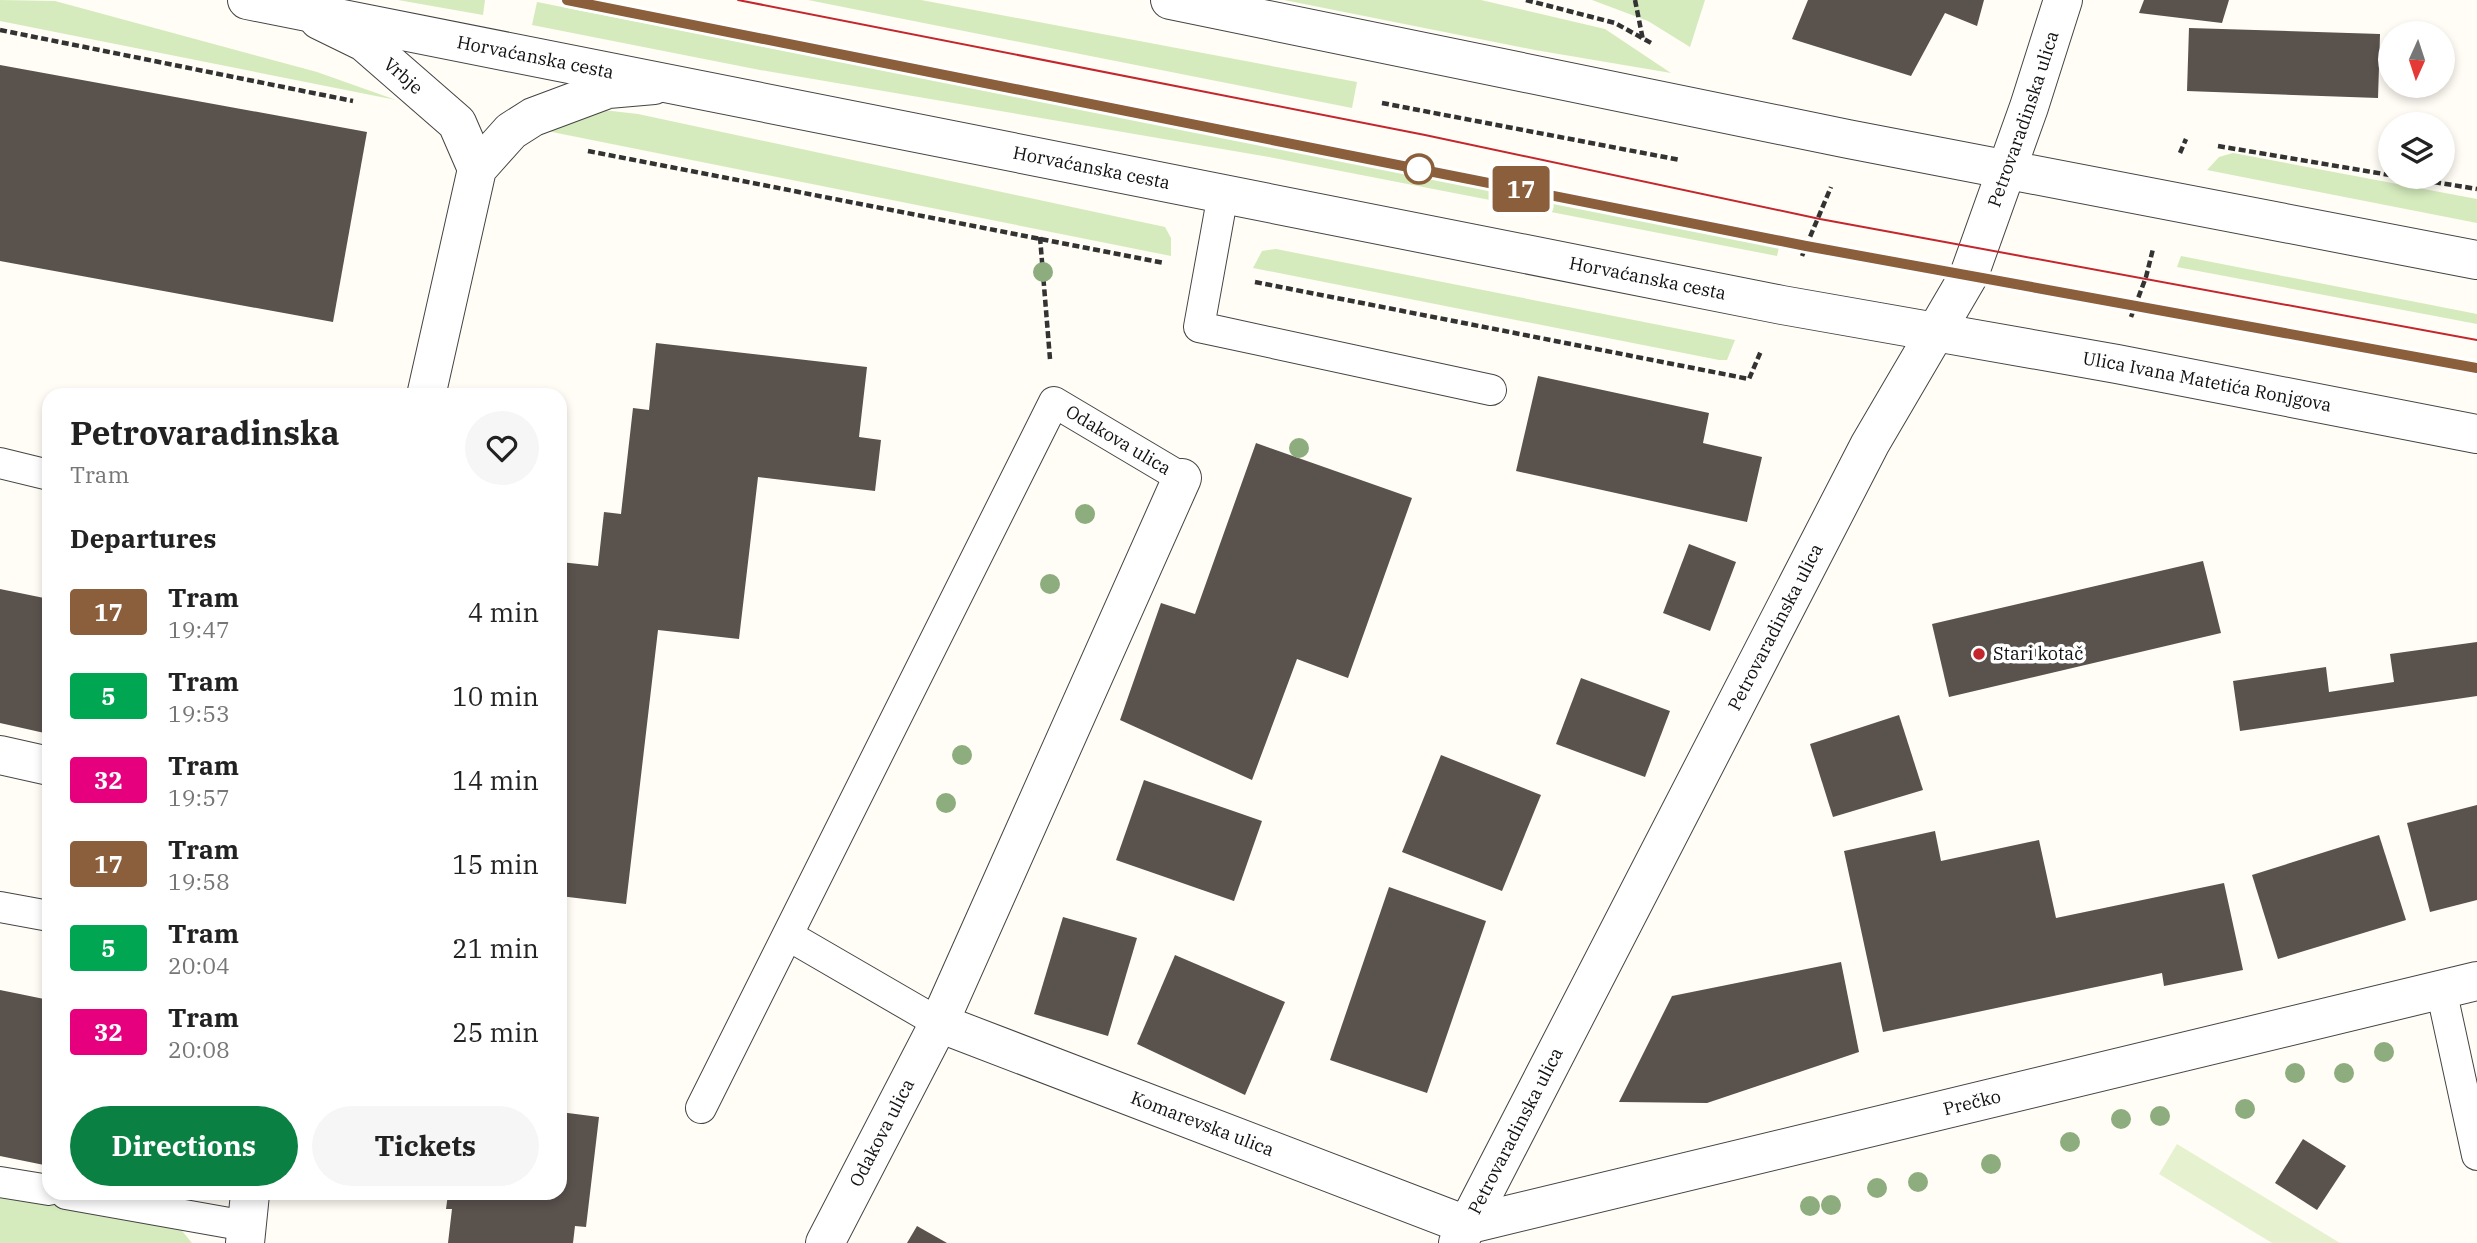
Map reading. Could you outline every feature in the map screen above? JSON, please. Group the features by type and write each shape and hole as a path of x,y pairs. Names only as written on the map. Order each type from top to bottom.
{"street":[{"name":"Horvaćanska cesta","path":"247,0 1782,305 1936,331"},
{"path":"1170,0 2007,170 2477,260"},
{"name":"Petrovaradinska ulica","path":"1462,1234 1870,444 1981,247 2063,0"},
{"name":"Vrbje","path":"301,11 364,42 396,66 457,122 477,169"},
{"path":"428,388 477,169 511,131 533,117 608,89 666,84"},
{"name":"Ulica Ivana Matetića Ronjgova","path":"1936,331 2477,434"},
{"name":"Odakova ulica","path":"825,1243 939,1023 1182,478"},
{"path":"0,755 42,764"},
{"name":"Prečko","path":"1462,1234 2459,985"},
{"name":"Komarevska ulica","path":"939,1023 1432,1215 1462,1234"}],"lane":[{"path":"1223,194 1199,327 1491,390"},
{"name":"Odakova ulica","path":"701,1108 1054,402 1182,478"},
{"path":"0,463 42,473"},
{"path":"0,907 42,915"},
{"path":"789,936 939,1023"},
{"path":"2459,985 2477,1155"},
{"path":"0,1182 42,1190"},
{"path":"106,1200 247,1221"}],"path":[{"path":"1635,0 1643,40"},
{"path":"0,30 366,104"},
{"path":"1381,103 1681,160"},
{"path":"2218,146 2378,173"},
{"path":"584,150 1040,237 1167,264"},
{"path":"2455,185 2477,189"},
{"path":"1817,186 1831,189"},
{"path":"1802,255 1827,198"},
{"path":"1040,237 1054,402"},
{"path":"2129,321 2146,277 2152,249"},
{"path":"1245,280 1749,379 1759,356"}],"green space":[{"path":"0,0 55,1 317,72 396,100 0,21"},
{"path":"398,0 485,0 483,15"},
{"path":"808,0 921,0 1357,82 1352,108"},
{"path":"1284,0 1481,0 1605,29 1671,73 1535,50"},
{"path":"1592,0 1705,0 1690,47 1648,21"},
{"path":"537,2 1779,247 1777,256 1269,157 760,70 532,25"},
{"path":"603,110 638,114 1165,227 1171,238 1171,256 547,131"},
{"path":"2233,153 2378,180 2378,189 2424,189 2477,199 2477,223 2207,170 2219,157"},
{"path":"1276,249 1735,340 1727,360 1719,360 1253,268 1262,251"},
{"path":"2181,256 2477,314 2477,324 2177,267"},
{"path":"2177,1144 2340,1243 2272,1243 2159,1174"},
{"path":"0,1190 42,1197 42,1200 56,1200 174,1221 192,1243 0,1243"}],"building":[{"path":"1808,0 1984,0 1977,26 1945,13 1911,76 1792,39"},
{"path":"2144,0 2229,0 2222,23 2139,13"},
{"path":"2189,28 2378,34 2378,98 2187,91"},
{"path":"0,65 367,132 333,322 0,261"},
{"path":"656,343 867,367 859,437 881,440 875,491 758,477 739,639 658,630 626,904 567,897 567,563 598,566 604,512 621,514 633,408 649,410"},
{"path":"1538,376 1709,413 1703,443 1762,457 1747,522 1516,471"},
{"path":"1256,443 1412,498 1348,678 1297,659 1252,780 1120,720 1161,603 1195,614"},
{"path":"1689,544 1736,562 1710,631 1663,613"},
{"path":"2203,561 2221,633 1949,697 1932,624"},
{"path":"0,589 42,598 42,732 0,723"},
{"path":"2477,642 2477,696 2240,731 2233,681 2326,667 2329,692 2394,682 2390,654"},
{"path":"1581,678 1670,711 1645,777 1556,744"},
{"path":"1899,715 1923,790 1833,817 1810,744"},
{"path":"1441,755 1541,795 1502,891 1402,852"},
{"path":"1144,780 1262,821 1234,901 1116,860"},
{"path":"2477,805 2477,900 2430,912 2407,823"},
{"path":"1935,831 1941,861 2039,840 2056,918 2224,883 2243,970 2164,986 2162,973 1883,1032 1844,851"},
{"path":"2379,835 2406,920 2278,959 2252,875"},
{"path":"1389,887 1486,921 1427,1093 1330,1060"},
{"path":"1063,917 1137,938 1108,1036 1034,1014"},
{"path":"1175,955 1285,1002 1245,1095 1137,1044"},
{"path":"1841,962 1859,1052 1707,1103 1619,1102 1672,996"},
{"path":"0,990 42,999 42,1165 0,1156"},
{"path":"567,1113 599,1117 586,1227 575,1226 573,1243 448,1243 452,1209 446,1209 447,1200 567,1200"},
{"path":"2303,1139 2346,1166 2317,1210 2275,1183"},
{"path":"917,1226 947,1243 907,1243"}],"tram line":[{"path":"567,0 1806,246 2477,368"},
{"name":"17","path":"567,0 1806,246 2477,368"},
{"path":"738,0 1425,135 1820,219 2477,340"}],"place":[{"name":"Stari kotač","path":"1979,654"}]}
